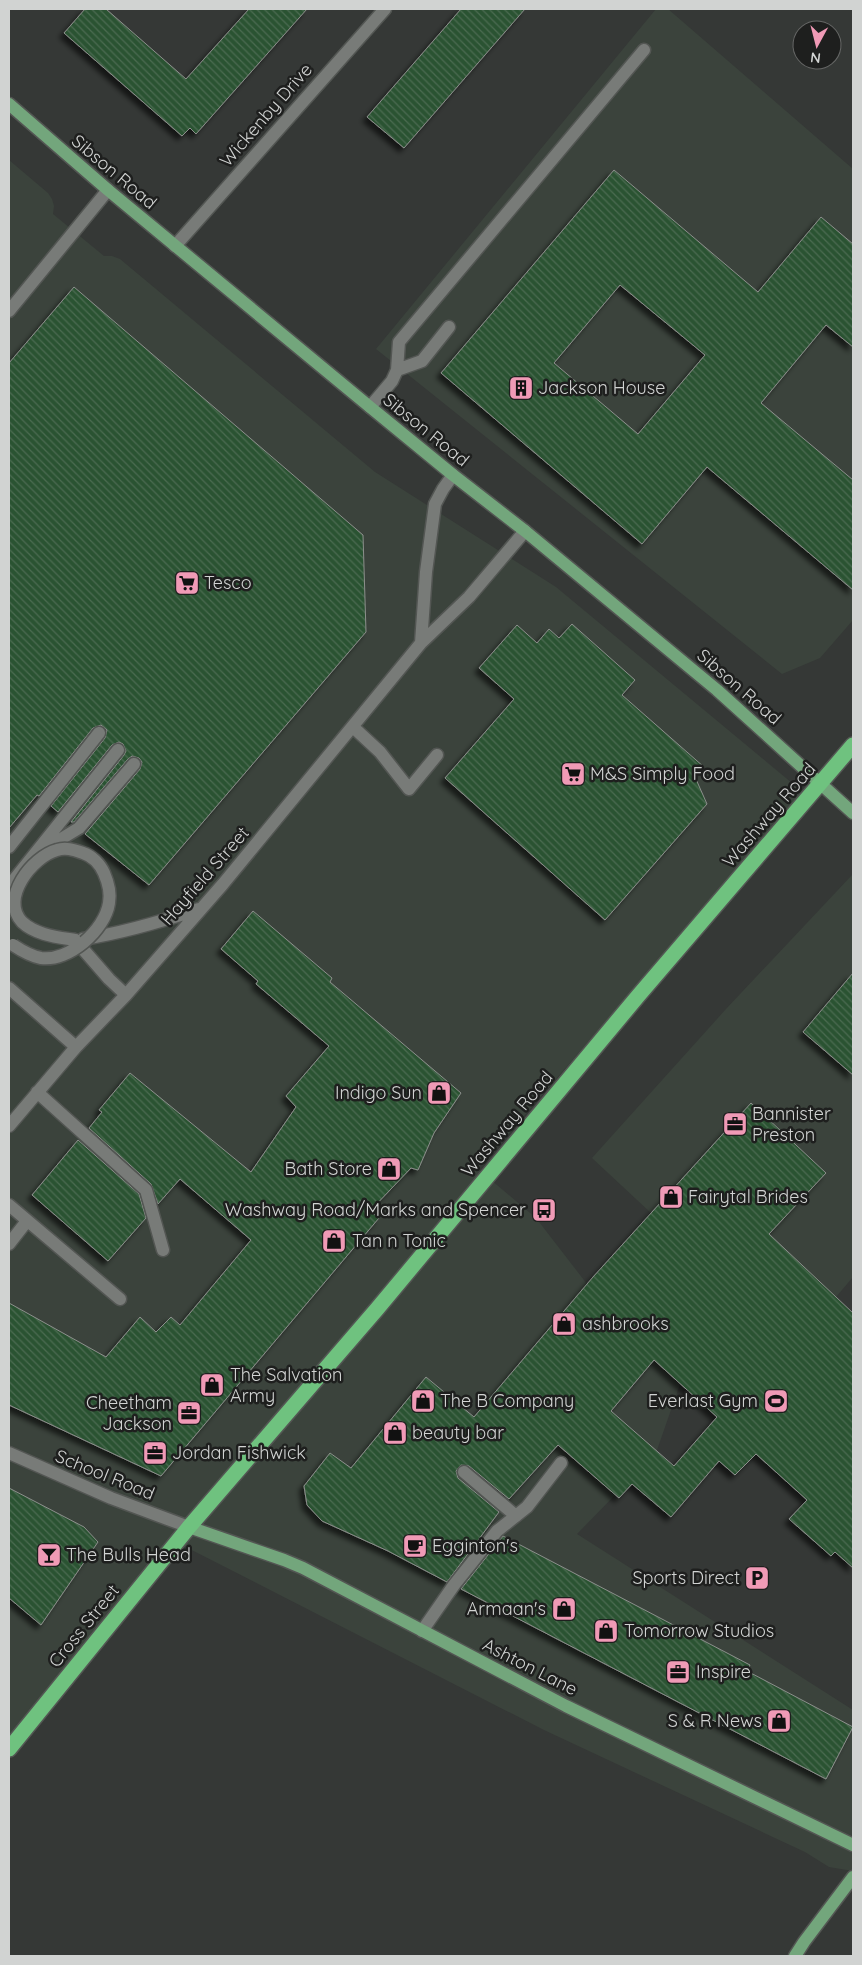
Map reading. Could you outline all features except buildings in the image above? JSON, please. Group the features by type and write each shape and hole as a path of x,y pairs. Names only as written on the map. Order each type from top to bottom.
{"highway":[{"name":"Washway Road","path":"189,1527 378,1309 632,1003 853,745"},
{"name":"Cross Street","path":"9,1749 189,1527"}],"main road":[{"name":"Sibson Road","path":"9,104 175,246 717,690 853,813"},
{"name":"Ashton Lane","path":"189,1527 303,1568 625,1735 853,1845"},
{"path":"795,1956 853,1877"}],"street":[{"name":"Wickenby Drive","path":"175,246 385,9"},
{"path":"370,407 392,381 397,370 399,342 644,50"},
{"path":"9,311 108,190"},
{"path":"397,370 422,360 449,327"},
{"path":"421,643 426,572 435,504 453,475"},
{"name":"Hayfield Street","path":"9,1126 76,1047 126,995 222,884 421,643 474,592 525,531"},
{"path":"353,727 380,752 409,789 437,756"},
{"path":"9,847 100,733"},
{"path":"9,886 118,750"},
{"path":"31,858 79,828 134,764"},
{"path":"10,941 26,954 41,958 58,958 73,951 91,934 104,918 109,903 109,884 101,866 88,855 72,849 58,849 37,861 17,883 13,896 14,910 20,922 35,931 75,940 114,934 149,926 200,908"},
{"path":"75,940 108,979 126,995"},
{"path":"9,988 76,1047"},
{"path":"37,1092 146,1190 163,1250"},
{"path":"9,1205 120,1299"},
{"path":"9,1244 27,1220"},
{"name":"School Road","path":"9,1453 112,1498 189,1527"},
{"path":"422,1631 454,1585 497,1531 527,1507 561,1463"},
{"path":"464,1472 516,1516"}],"shaded area":[{"path":"656,9 668,9 853,169 853,620 820,658 782,674 376,349"},
{"path":"9,160 48,193 54,206 53,214 104,256 120,259 375,472 556,587 804,793 478,1169 536,1218 587,1284 685,1372 656,1453 577,1534 853,1710 853,1871 829,1867 805,1852 544,1730 176,1542 9,1742"},
{"path":"853,874 853,1277 836,1297 651,1213 592,1158 726,1009"}],"place":[{"name":"Jackson House","path":"521,388"},
{"name":"Tesco","path":"187,583"},
{"name":"M&S Simply Food","path":"573,774"},
{"name":"Indigo Sun","path":"439,1093"},
{"name":"Bannister Preston","path":"735,1124"},
{"name":"Bath Store","path":"389,1169"},
{"name":"Fairytal Brides","path":"671,1197"},
{"name":"Washway Road/Marks and Spencer","path":"544,1210"},
{"name":"Tan n Tonic","path":"334,1241"},
{"name":"ashbrooks","path":"564,1324"},
{"name":"The Salvation Army","path":"212,1385"},
{"name":"The B Company","path":"423,1401"},
{"name":"Everlast Gym","path":"776,1401"},
{"name":"Cheetham Jackson","path":"189,1413"},
{"name":"beauty bar","path":"395,1433"},
{"name":"Jordan Fishwick","path":"155,1453"},
{"name":"Egginton's","path":"415,1546"},
{"name":"The Bulls Head","path":"49,1555"},
{"name":"Sports Direct","path":"757,1578"},
{"name":"Armaan's","path":"564,1609"},
{"name":"Tomorrow Studios","path":"606,1631"},
{"name":"Inspire","path":"678,1672"},
{"name":"S & R News","path":"779,1721"}]}
